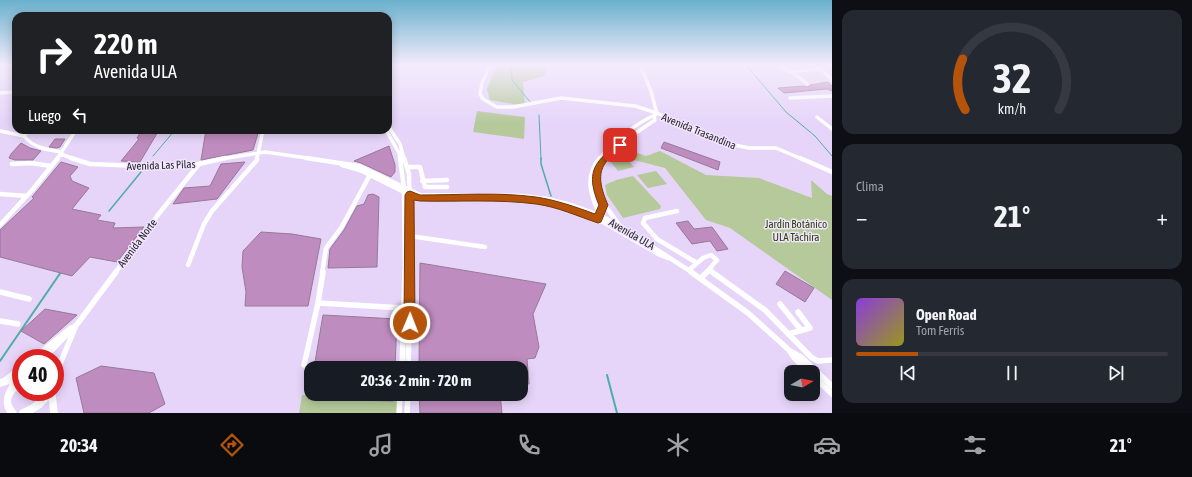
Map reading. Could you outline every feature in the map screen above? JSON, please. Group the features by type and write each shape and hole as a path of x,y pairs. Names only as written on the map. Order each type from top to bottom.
{"main road":[{"path":"1,383 12,380"},
{"path":"7,412 6,406 8,394 12,389"},
{"path":"22,413 34,409 43,401"},
{"path":"52,401 54,413"}],"street":[{"name":"Avenida Trasandina","path":"481,84 480,91 485,101 496,107 527,105 555,98 629,104 690,130 728,144 745,148 778,148 832,172"},
{"path":"620,226 604,205 596,183 596,175 600,164 609,154 655,120 651,91 648,84"},
{"path":"1,94 12,93"},
{"path":"790,98 832,96"},
{"path":"598,216 590,183 591,172 597,158 614,143 641,123 655,115"},
{"path":"817,116 832,130"},
{"path":"0,131 12,134"},
{"path":"392,132 400,144 407,167 410,193 408,361"},
{"path":"14,134 24,136"},
{"path":"0,225 52,166 74,134"},
{"path":"188,265 204,224 212,211 257,160 262,134"},
{"path":"388,134 399,152 404,190 404,308 402,361"},
{"name":"Avenida Las Pilas","path":"24,136 34,146 62,153 90,164 140,166 199,164 232,156 259,153 286,159 342,165 371,173 404,190"},
{"path":"12,164 30,163 52,166"},
{"name":"Avenida Norte","path":"53,349 78,323 154,221 199,164"},
{"path":"407,167 420,167 422,180 425,187 447,187"},
{"path":"305,361 318,303 326,248 341,228 371,173"},
{"path":"422,180 447,180"},
{"name":"Avenida ULA","path":"404,190 420,198 515,199 537,201 598,216 660,255 669,258 701,278 748,313 789,350 801,357 832,386"},
{"name":"Avenida ULA","path":"410,193 420,195 528,196 547,199 584,209 620,226 664,252 669,258"},
{"path":"0,194 27,196"},
{"path":"584,209 594,204"},
{"path":"598,216 604,205"},
{"path":"677,211 644,218 643,223 657,239 697,263"},
{"path":"410,236 485,247"},
{"path":"689,270 709,254 715,256 717,260 716,263 701,278"},
{"path":"709,270 765,310 815,360 832,360"},
{"path":"0,292 29,299"},
{"path":"318,303 404,308"},
{"path":"780,304 801,330"},
{"path":"788,334 810,327 798,312"},
{"path":"0,320 18,324"},
{"path":"45,349 78,323"},
{"name":"Avenida Norte","path":"64,355 78,323"},
{"name":"Avenida ULA","path":"789,350 801,365"},
{"path":"1,383 12,375"},
{"path":"820,383 832,394"},
{"path":"399,413 400,401"},
{"path":"407,413 408,401"}],"green space":[{"path":"489,84 523,84 525,106 490,100 487,89"},
{"path":"477,111 525,117 524,139 473,132"},
{"name":"Jardín Botánico ULA Táchira","path":"626,149 646,156 660,151 706,175 759,178 812,198 811,180 827,194 832,196 832,300 730,228 706,220 665,168 634,160"},
{"path":"627,159 634,167 618,171 611,162"},
{"path":"656,171 667,184 648,188 637,175"},
{"path":"633,176 661,206 660,209 623,218 607,195 605,185 616,180"},
{"path":"302,395 304,395 304,401 400,401 400,413 299,413"}],"building":[{"path":"830,84 832,86 832,91 827,89 784,93 778,88 808,87 810,85"},
{"path":"140,134 157,134 140,162 121,161 139,139 137,138"},
{"path":"205,134 258,134 253,150 201,160"},
{"path":"55,139 65,139 60,147 49,147"},
{"path":"664,142 720,162 718,170 661,148"},
{"path":"21,143 30,148 41,151 33,160 15,160 9,158"},
{"path":"389,146 395,165 395,172 391,177 354,161"},
{"path":"61,162 78,167 70,176 72,181 89,188 72,209 101,215 97,220 115,223 113,228 144,227 117,262 90,257 72,276 0,257 0,230 34,198 32,197"},
{"path":"245,162 217,199 173,204 184,188 210,186 221,164"},
{"path":"373,194 379,197 377,267 328,268 330,249 344,230 357,206 364,204 368,195"},
{"path":"688,221 694,229 712,227 728,249 717,251 710,241 692,244 676,223"},
{"path":"261,232 292,234 321,239 308,306 245,306 246,292 242,267 243,251"},
{"path":"420,263 546,284 533,314 539,347 535,358 527,359 527,361 419,361"},
{"path":"785,271 814,288 805,302 776,284"},
{"path":"45,309 77,315 44,344 21,331"},
{"path":"323,315 397,319 395,361 315,361"},
{"path":"101,366 154,373 165,404 149,413 84,413 76,378"},
{"path":"419,401 501,401 502,413 420,413"}],"waterway":[{"path":"516,84 531,103"},
{"path":"762,84 786,112 815,136 832,156"},
{"path":"539,115 541,159"},
{"path":"153,156 172,134"},
{"path":"541,159 541,164 551,196"},
{"path":"109,211 141,172"},
{"path":"0,361 61,272"},
{"path":"607,375 617,413"}],"route":[{"path":"410,323 410,195 420,198 515,199 537,201 568,208 598,219 599,213 604,205 597,188 596,175 603,160 620,145"}]}
